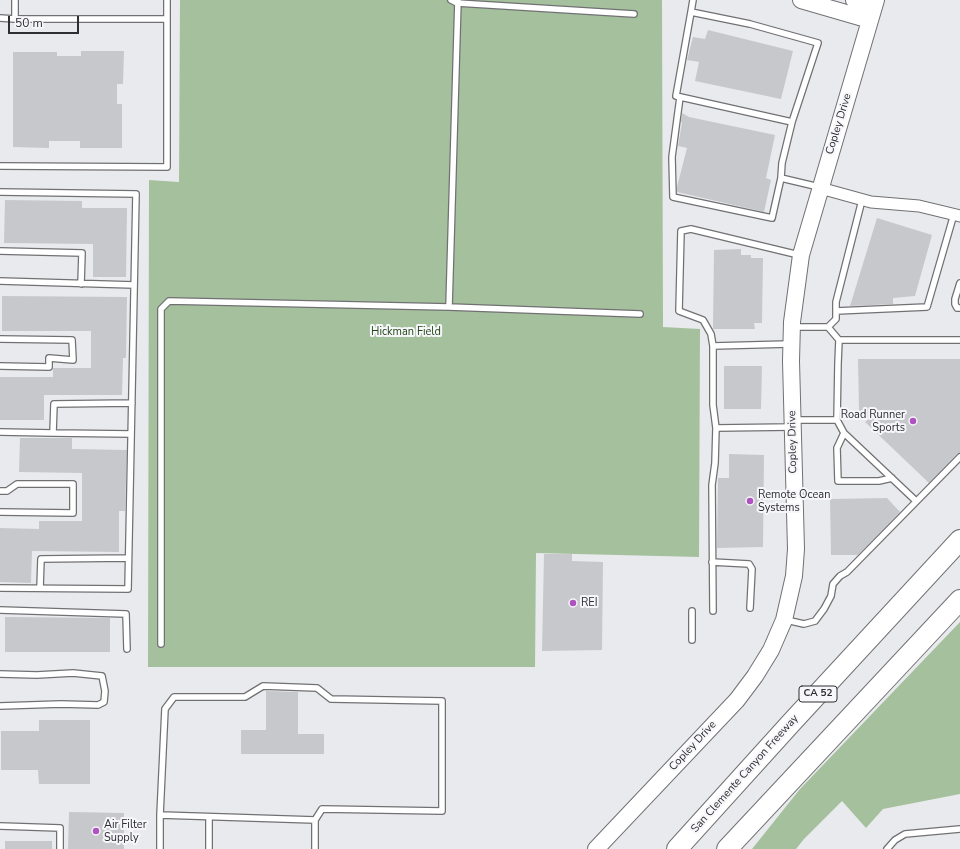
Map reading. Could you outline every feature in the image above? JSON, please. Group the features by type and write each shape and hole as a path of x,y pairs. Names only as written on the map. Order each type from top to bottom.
{"highway":[{"name":"San Clemente Canyon Freeway","path":"677,849 775,740 960,540"},
{"path":"727,849 960,600"}],"street":[{"path":"801,0 873,9"},
{"path":"854,0 873,9"},
{"name":"Copley Drive","path":"596,849 737,700 755,676 771,650 784,620 794,576 796,549 792,424 792,326 801,255 873,9"},
{"path":"820,188 871,202 919,206 957,215"}],"lane":[{"path":"15,0 15,19"},
{"path":"0,166 167,168 167,0"},
{"path":"451,0 458,2 634,14"},
{"path":"693,0 676,96 792,122"},
{"path":"449,307 458,2"},
{"path":"680,97 672,157 673,197 772,218 781,178 782,164 792,122 818,43 750,24 691,12"},
{"path":"0,18 167,19"},
{"path":"781,178 820,188"},
{"path":"0,192 136,194 128,589 0,588"},
{"path":"792,326 828,327 836,319 836,302 862,200"},
{"path":"836,311 927,307 957,215"},
{"path":"713,611 712,485 715,463 716,428 712,405 713,346 711,334 703,320 679,311 681,231 691,229 801,255"},
{"path":"0,251 82,253 81,284"},
{"path":"0,281 134,285"},
{"path":"960,283 955,299 957,308 960,308"},
{"path":"161,644 162,309 169,301 449,307 640,314"},
{"path":"828,327 839,340 838,420 844,433 916,501"},
{"path":"0,339 72,340 73,360 49,358 49,367 0,366"},
{"path":"839,340 960,340"},
{"path":"713,346 792,344"},
{"path":"53,433 54,404 132,403"},
{"path":"716,428 838,420"},
{"path":"0,432 131,434"},
{"path":"844,433 836,448 838,481 879,481 892,478"},
{"path":"784,620 804,624 815,621 831,596 833,584 840,576 847,572 960,457"},
{"path":"0,491 7,491 17,484 73,484 73,512 0,512"},
{"path":"40,588 41,559 128,558"},
{"path":"712,562 749,564 752,569 750,608"},
{"path":"0,610 126,614 127,649"},
{"path":"692,611 692,640"},
{"path":"0,674 37,676 73,673 102,676 105,691 104,702 98,705 61,704 0,706"},
{"path":"160,849 160,815 165,709 174,697 245,697 263,686 317,688 331,700 442,701 442,811 322,809 315,820 315,849"},
{"path":"160,815 315,820"},
{"path":"209,817 209,849"},
{"path":"0,826 60,828 60,849"},
{"path":"887,849 895,840 905,834 960,829"}],"green space":[{"name":"Hickman Field","path":"180,0 662,0 663,327 700,329 699,557 536,553 535,667 148,667 149,180 179,182"},
{"path":"960,622 960,794 883,809 866,828 842,801 796,849 752,849 800,789"}],"building":[{"path":"708,30 793,51 781,99 695,81 699,62 687,60 693,37 705,39"},
{"path":"81,51 124,51 123,84 117,84 117,104 122,104 122,148 80,148 80,141 49,141 49,148 13,147 13,52 57,52 57,56 81,56"},
{"path":"682,113 689,117 775,135 766,178 771,180 764,212 677,192 687,148 678,146 682,123"},
{"path":"5,200 82,201 82,208 127,208 126,277 93,277 93,244 4,243"},
{"path":"877,218 932,235 915,296 893,298 893,304 850,306"},
{"path":"741,249 741,255 751,255 751,258 763,258 762,323 754,323 755,329 713,329 714,250"},
{"path":"2,296 127,297 126,358 123,358 122,395 44,395 44,420 0,420 0,377 53,377 53,368 91,368 91,331 2,331"},
{"name":"Road Runner Sports","path":"858,359 960,359 960,453 957,454 929,483 865,422 869,419 859,410"},
{"path":"724,366 762,366 761,409 724,409"},
{"path":"20,438 72,438 72,449 127,450 125,511 119,511 119,552 32,551 31,583 0,582 0,528 39,529 39,521 82,521 82,473 19,472"},
{"path":"729,454 764,455 763,547 717,548 718,478 729,478"},
{"path":"887,498 900,512 858,555 831,555 830,499"},
{"path":"544,554 572,554 572,561 603,562 602,650 542,651"},
{"path":"5,617 110,618 110,652 5,652"},
{"path":"266,691 298,692 298,734 324,734 324,754 241,754 241,730 266,730"},
{"path":"39,720 90,720 90,784 39,784 38,770 1,770 1,731 39,731"},
{"name":"Air Filter Supply","path":"69,812 124,813 124,849 68,849"},
{"path":"5,841 52,841 52,849 5,849"}],"place":[{"name":"Road Runner Sports","path":"913,421"},
{"name":"Remote Ocean Systems","path":"750,501"},
{"name":"REI","path":"573,603"},
{"name":"Air Filter Supply","path":"96,831"}]}
